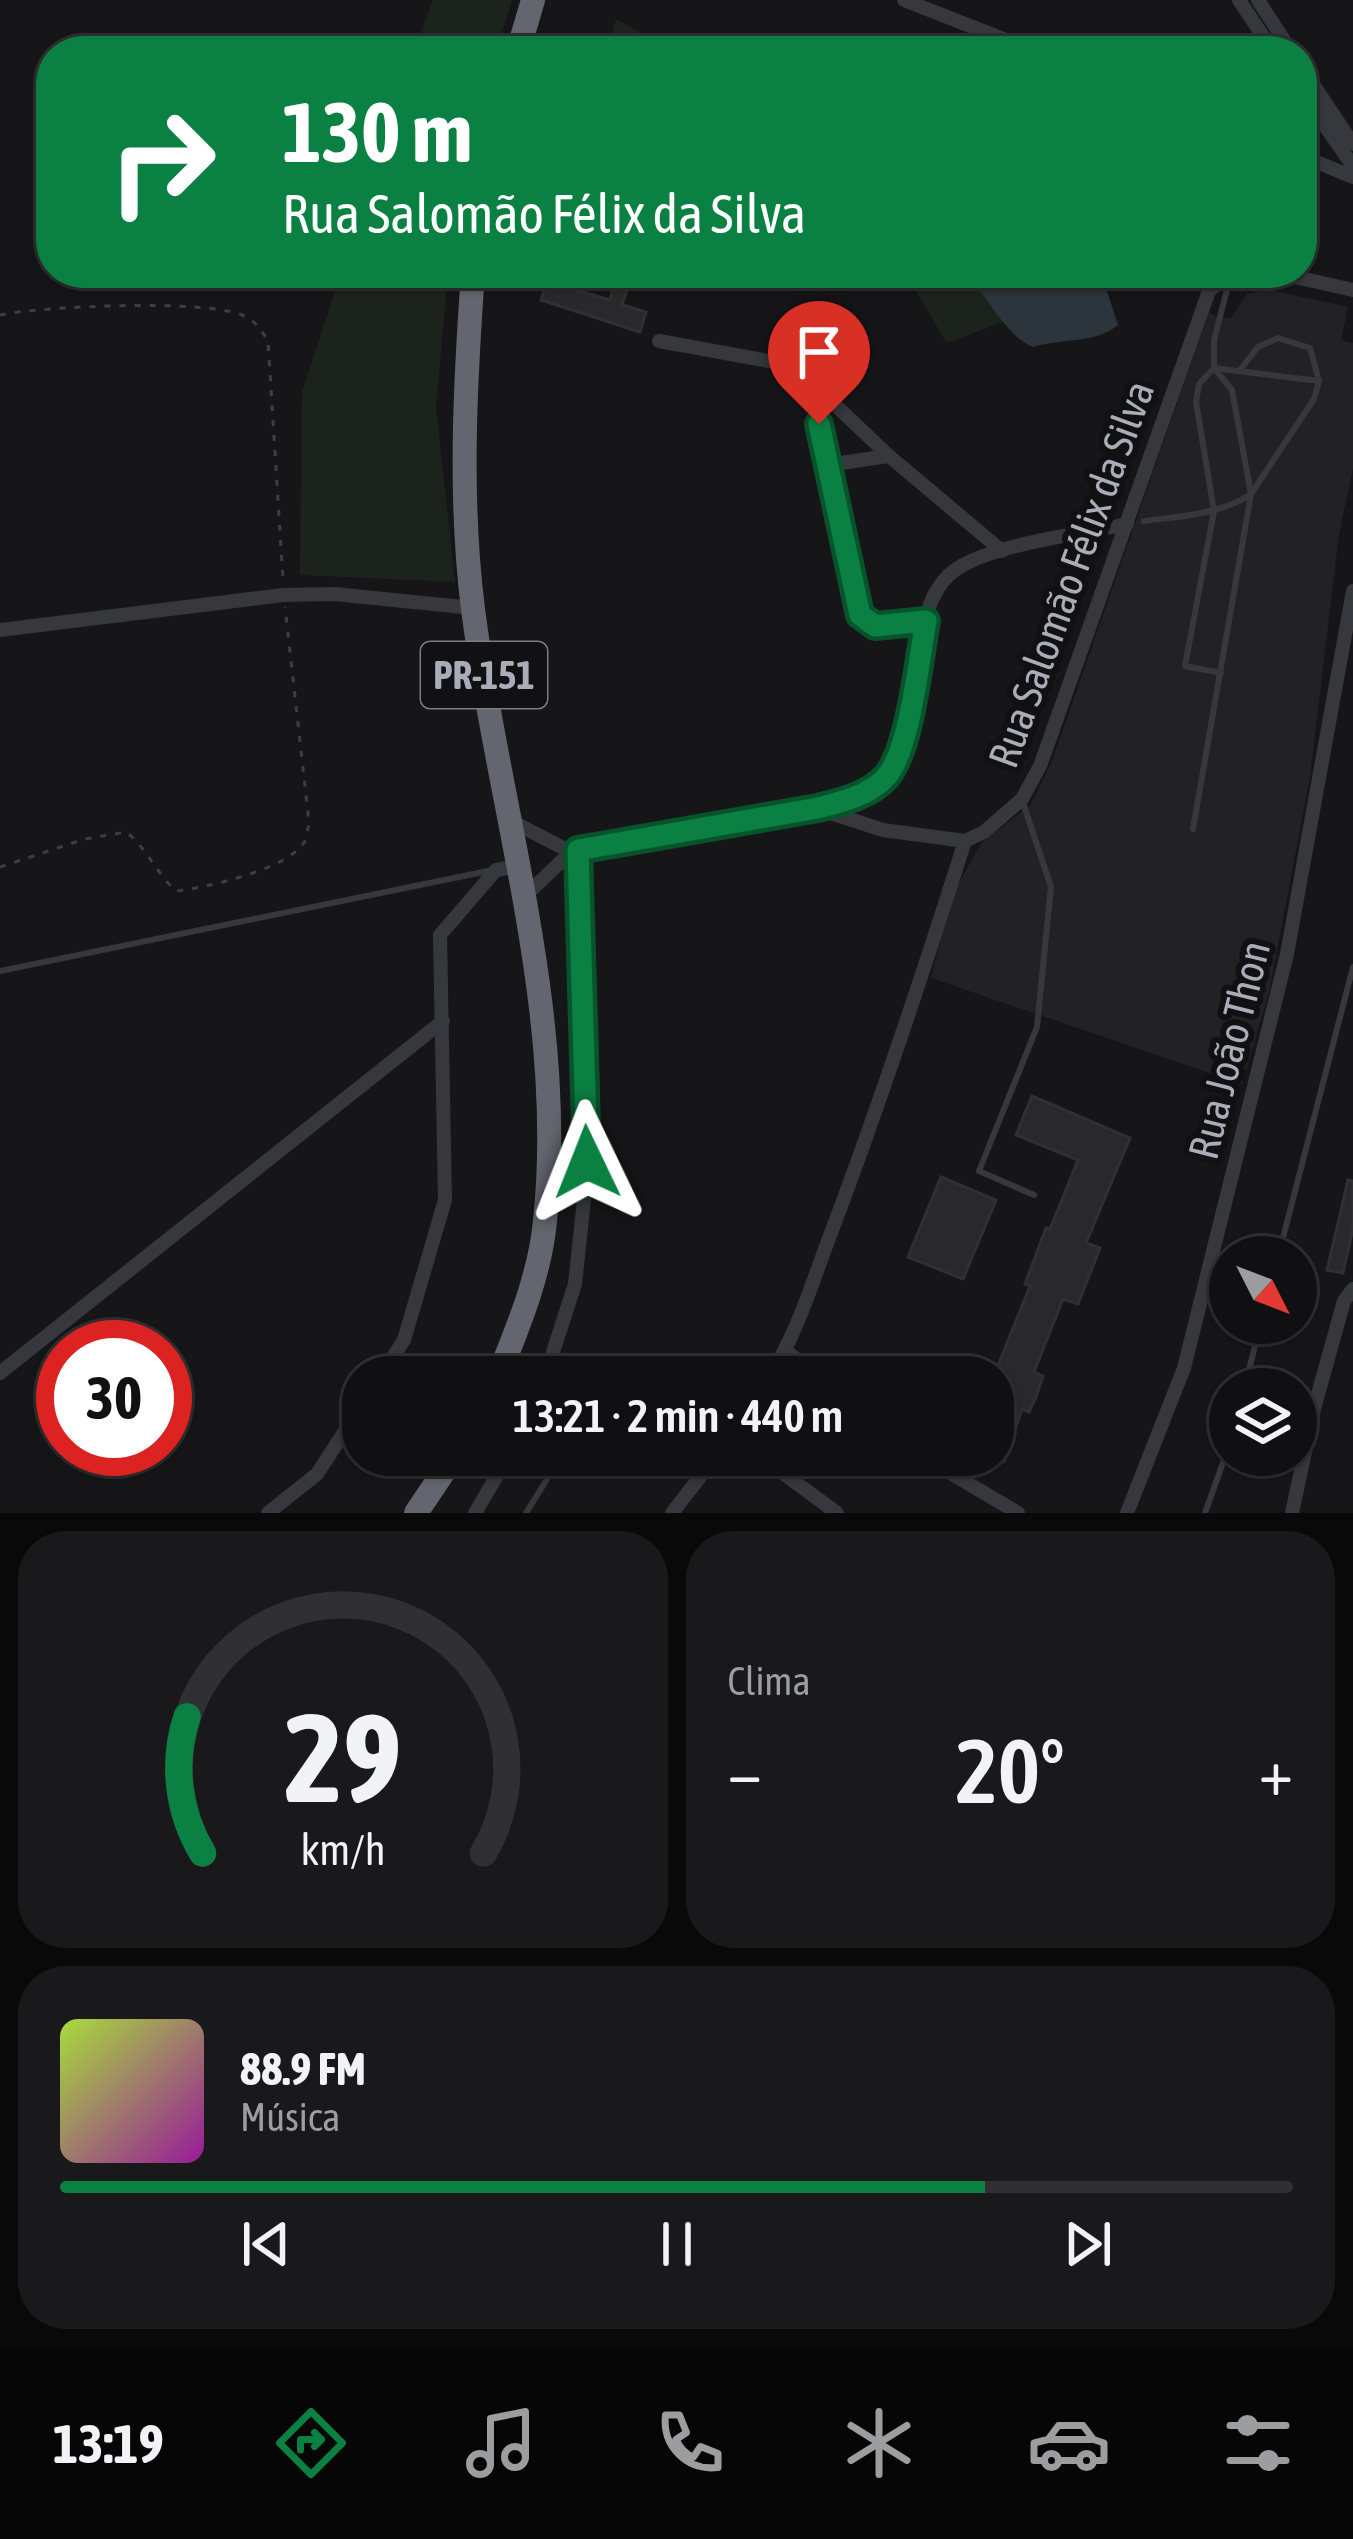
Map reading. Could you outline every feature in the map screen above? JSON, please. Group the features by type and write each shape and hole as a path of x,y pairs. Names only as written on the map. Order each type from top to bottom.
{"highway":[{"path":"522,36 533,0"},
{"name":"PR-151","path":"471,288 464,401 473,608 512,820 508,868 525,896 548,1074 545,1224 528,1302 506,1356"},
{"path":"416,1513 441,1476"}],"street":[{"path":"1239,0 1264,36"},
{"path":"1258,0 1281,36"},
{"path":"912,1 997,36"},
{"path":"1317,90 1353,144"},
{"path":"1317,114 1353,166"},
{"path":"1317,163 1353,177"},
{"path":"1317,282 1353,290"},
{"name":"Rua Salomão Félix da Silva","path":"965,841 984,832 1022,799 1040,766 1213,288"},
{"path":"659,341 774,362 812,383 1002,551"},
{"path":"812,383 860,615 875,626 926,621"},
{"path":"827,465 890,456"},
{"path":"525,896 574,851 818,808 871,790 888,776 901,752 926,621 943,580 976,559 1002,551 1127,524"},
{"name":"Rua João Thon","path":"1127,1513 1188,1353 1287,954 1353,591"},
{"path":"0,630 283,595 334,594 473,608"},
{"path":"783,1356 908,1020 965,841 883,830 818,808"},
{"path":"512,820 574,851"},
{"path":"552,1356 575,1284 587,1162 574,851"},
{"path":"394,1356 404,1340 445,1200 440,935 508,868"},
{"path":"0,1373 443,1021"},
{"path":"1292,1513 1315,1405 1350,1298"},
{"path":"786,1351 792,1356"},
{"path":"268,1513 317,1474 342,1435"},
{"path":"475,1513 497,1476"},
{"path":"672,1513 701,1476"},
{"path":"787,1476 837,1513"},
{"path":"955,1476 1018,1513"}],"lane":[{"path":"1193,830 1251,494 1232,390 1214,368 1214,340 1227,288"},
{"path":"1144,521 1214,511 1251,494 1314,398 1319,381 1310,348 1278,338 1258,346 1240,370"},
{"path":"1214,368 1319,381"},
{"path":"1214,368 1199,384 1196,402 1214,511 1186,666 1221,673"},
{"path":"1022,799 1051,887 1037,1027 979,1171 1034,1195"},
{"path":"0,971 508,868"},
{"path":"1283,1236 1353,967"},
{"path":"526,1513 549,1476"},
{"path":"1205,1513 1218,1476"}],"path":[{"path":"0,315 26,310 182,307 242,314 258,325 268,341 283,595 309,822 305,841 289,857 206,888 176,891 158,874 141,844 126,832 85,838 0,866"}],"shaded area":[{"path":"433,0 512,0 501,36 420,36"},
{"path":"616,19 647,36 611,36"},
{"path":"336,288 447,288 436,407 455,582 300,575 302,392"},
{"path":"914,288 978,288 1005,321 947,343"},
{"path":"977,288 1106,288 1118,325 1088,338 1033,347 1013,333"},
{"path":"1267,289 1348,307 1341,340 1353,343 1353,469 1339,534 1310,777 1269,993 1242,1084 931,978 951,897 982,842 1031,805 1052,761 1209,312 1231,318 1247,294"}],"building":[{"path":"545,288 577,288 610,300 613,288 628,288 622,305 646,312 640,332 541,300"},
{"path":"1032,1096 1130,1138 1086,1243 1100,1248 1078,1304 1063,1299 1034,1372 1043,1376 1036,1397 1029,1412 1022,1409 1014,1433 1014,1356 1002,1356 1030,1286 1025,1284 1046,1228 1050,1229 1078,1160 1016,1135"},
{"path":"941,1177 996,1200 963,1279 908,1257"},
{"path":"1348,1180 1353,1181 1353,1228 1343,1273 1327,1270"}],"route":[{"path":"587,1162 578,850 848,800 888,776 901,752 926,621 875,626 860,615 819,424"}]}
